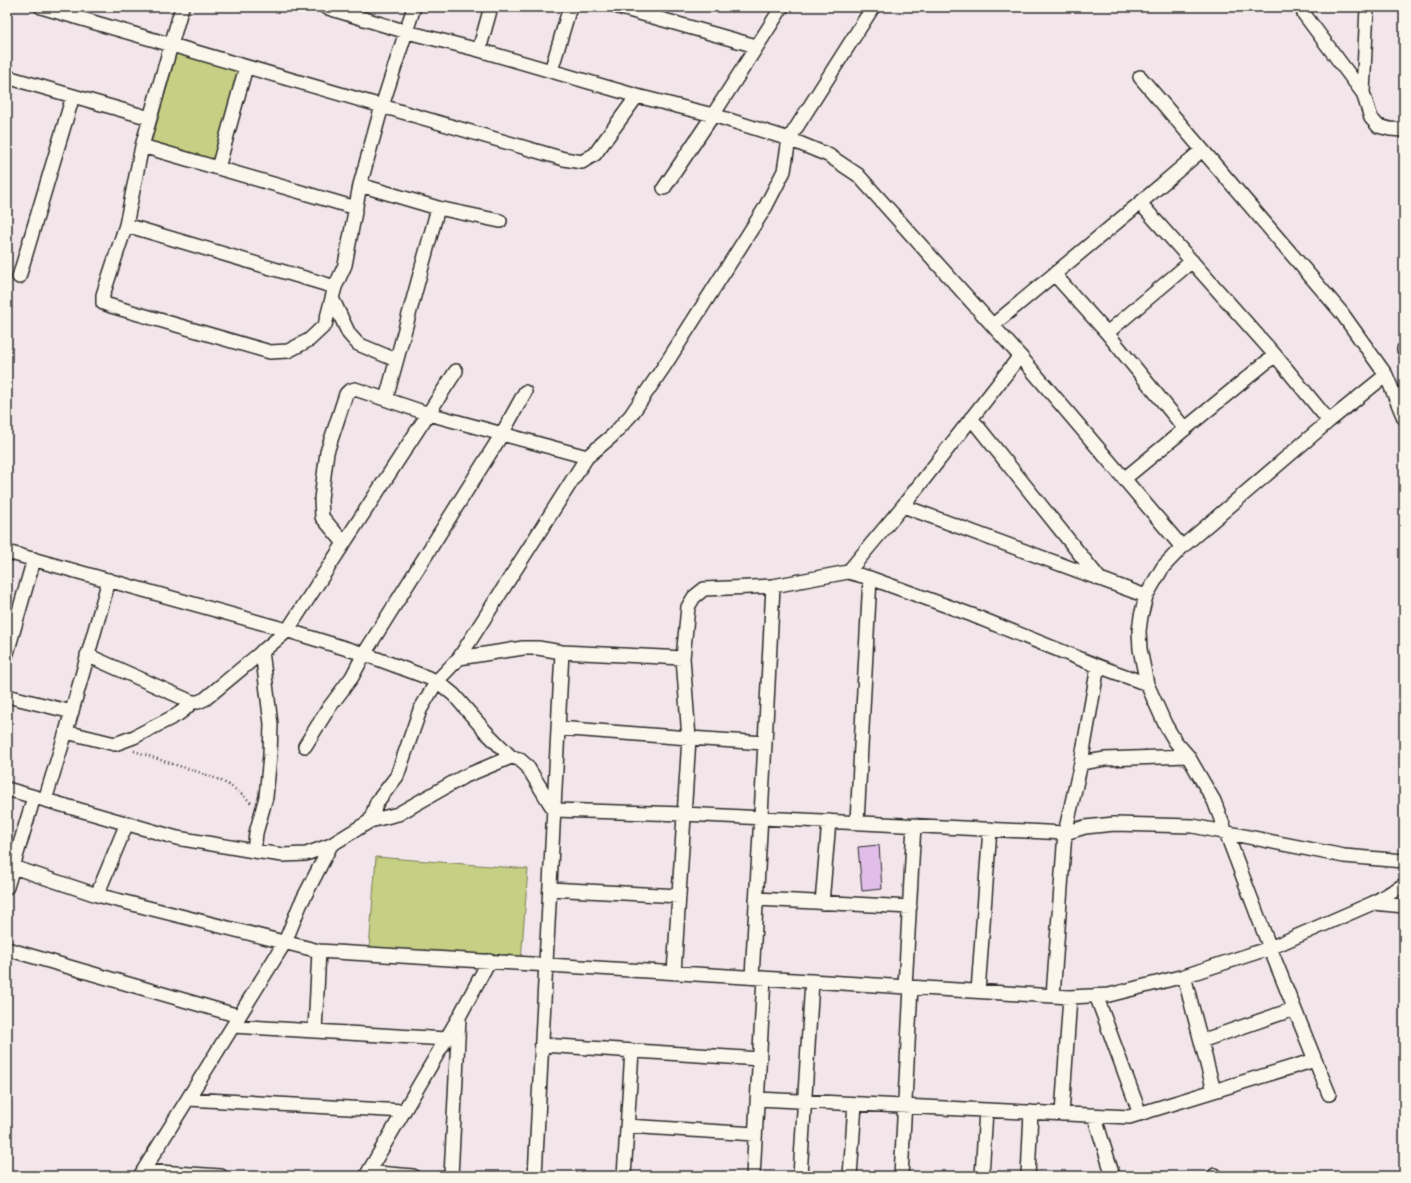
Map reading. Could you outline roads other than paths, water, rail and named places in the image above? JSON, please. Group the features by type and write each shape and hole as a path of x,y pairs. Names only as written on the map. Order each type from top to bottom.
{"street":[{"path":"41,7 564,159 582,162 595,154 637,96"},
{"path":"182,7 142,146 126,225 103,295 103,303 270,352 288,351 309,340 324,325 333,293 345,265 360,185 382,106 414,7"},
{"path":"479,50 491,7"},
{"path":"551,71 570,7"},
{"path":"618,7 756,46"},
{"path":"664,188 782,7"},
{"path":"370,821 377,802 397,776 420,710 437,681 459,658 587,456 612,436 632,415 665,365 765,208 784,170 789,140 873,7"},
{"path":"1302,7 1304,14 1363,93 1371,118 1378,126 1404,130"},
{"path":"1363,93 1367,7"},
{"path":"329,8 407,32 479,50 637,96 713,115 789,140 828,156 858,175 993,325 1182,546"},
{"path":"218,168 246,67"},
{"path":"7,77 150,118"},
{"path":"1140,78 1341,312 1386,375 1404,418"},
{"path":"19,277 74,96"},
{"path":"142,146 356,208"},
{"path":"993,325 1202,150"},
{"path":"360,185 438,208 500,221"},
{"path":"1140,203 1274,355 1329,421"},
{"path":"386,399 438,208"},
{"path":"126,225 333,293"},
{"path":"1107,333 1192,261"},
{"path":"1054,274 1107,333 1185,429"},
{"path":"333,293 349,334 358,344 396,360"},
{"path":"1124,479 1274,355"},
{"path":"848,572 903,506 1020,356"},
{"path":"87,655 192,702 198,702 205,699 286,631 456,371"},
{"path":"1330,1094 1314,1060 1214,801 1188,756 1175,741 1165,724 1147,684 1140,649 1139,631 1146,596 1163,567 1182,546 1329,421 1386,375"},
{"path":"344,543 322,517 321,499 327,452 346,394 349,391 355,389 429,414 587,456"},
{"path":"305,746 328,709 352,677 364,654 502,434 525,392"},
{"path":"971,418 1099,578"},
{"path":"903,506 1146,596"},
{"path":"7,552 364,654 437,681 454,695 511,758"},
{"path":"7,653 10,633 34,559"},
{"path":"674,972 689,738 683,658 688,607 694,597 704,589 773,586 848,572 870,578 972,614 1098,666 1147,684"},
{"path":"857,822 870,578"},
{"path":"7,887 10,866 66,732 109,580"},
{"path":"753,1176 760,1059 756,899 773,586"},
{"path":"459,658 523,648 538,648 562,652 683,658"},
{"path":"254,852 256,833 267,790 271,724 262,651"},
{"path":"535,1176 562,652"},
{"path":"1053,996 1065,832 1081,762 1098,666"},
{"path":"7,696 72,712"},
{"path":"66,732 115,744 134,737 177,715 192,702"},
{"path":"558,728 765,743"},
{"path":"1081,762 1105,759 1188,756"},
{"path":"7,789 177,838 254,852 283,855 306,854 331,845 370,821 398,814 463,777 511,758 519,759 527,766 554,810"},
{"path":"554,810 684,814 1065,832 1085,827 1114,824 1193,826 1227,834 1344,856 1404,861"},
{"path":"822,903 829,821"},
{"path":"97,895 127,823"},
{"path":"901,1176 914,825"},
{"path":"978,991 990,829"},
{"path":"141,1173 285,942 300,905 331,845"},
{"path":"10,866 97,895 319,951 1053,996 1109,995 1184,976 1270,948 1373,903 1404,885"},
{"path":"550,889 679,896"},
{"path":"756,899 910,907"},
{"path":"1373,903 1404,906"},
{"path":"7,949 236,1021 315,1031 446,1039"},
{"path":"315,1031 319,951"},
{"path":"413,1176 372,1174 404,1111 459,1017 489,961"},
{"path":"1184,976 1214,1091"},
{"path":"800,1176 812,981"},
{"path":"1096,995 1140,1114"},
{"path":"1062,1114 1070,996"},
{"path":"1201,1041 1294,1009"},
{"path":"451,1176 459,1017"},
{"path":"542,1045 760,1059"},
{"path":"624,1176 632,1051"},
{"path":"757,1099 1129,1117 1314,1060"},
{"path":"188,1099 404,1111"},
{"path":"850,1176 855,1104"},
{"path":"982,1176 986,1110"},
{"path":"1028,1176 1031,1112"},
{"path":"1094,1115 1113,1176"},
{"path":"627,1126 755,1134"},
{"path":"141,1173 221,1176"}]}
